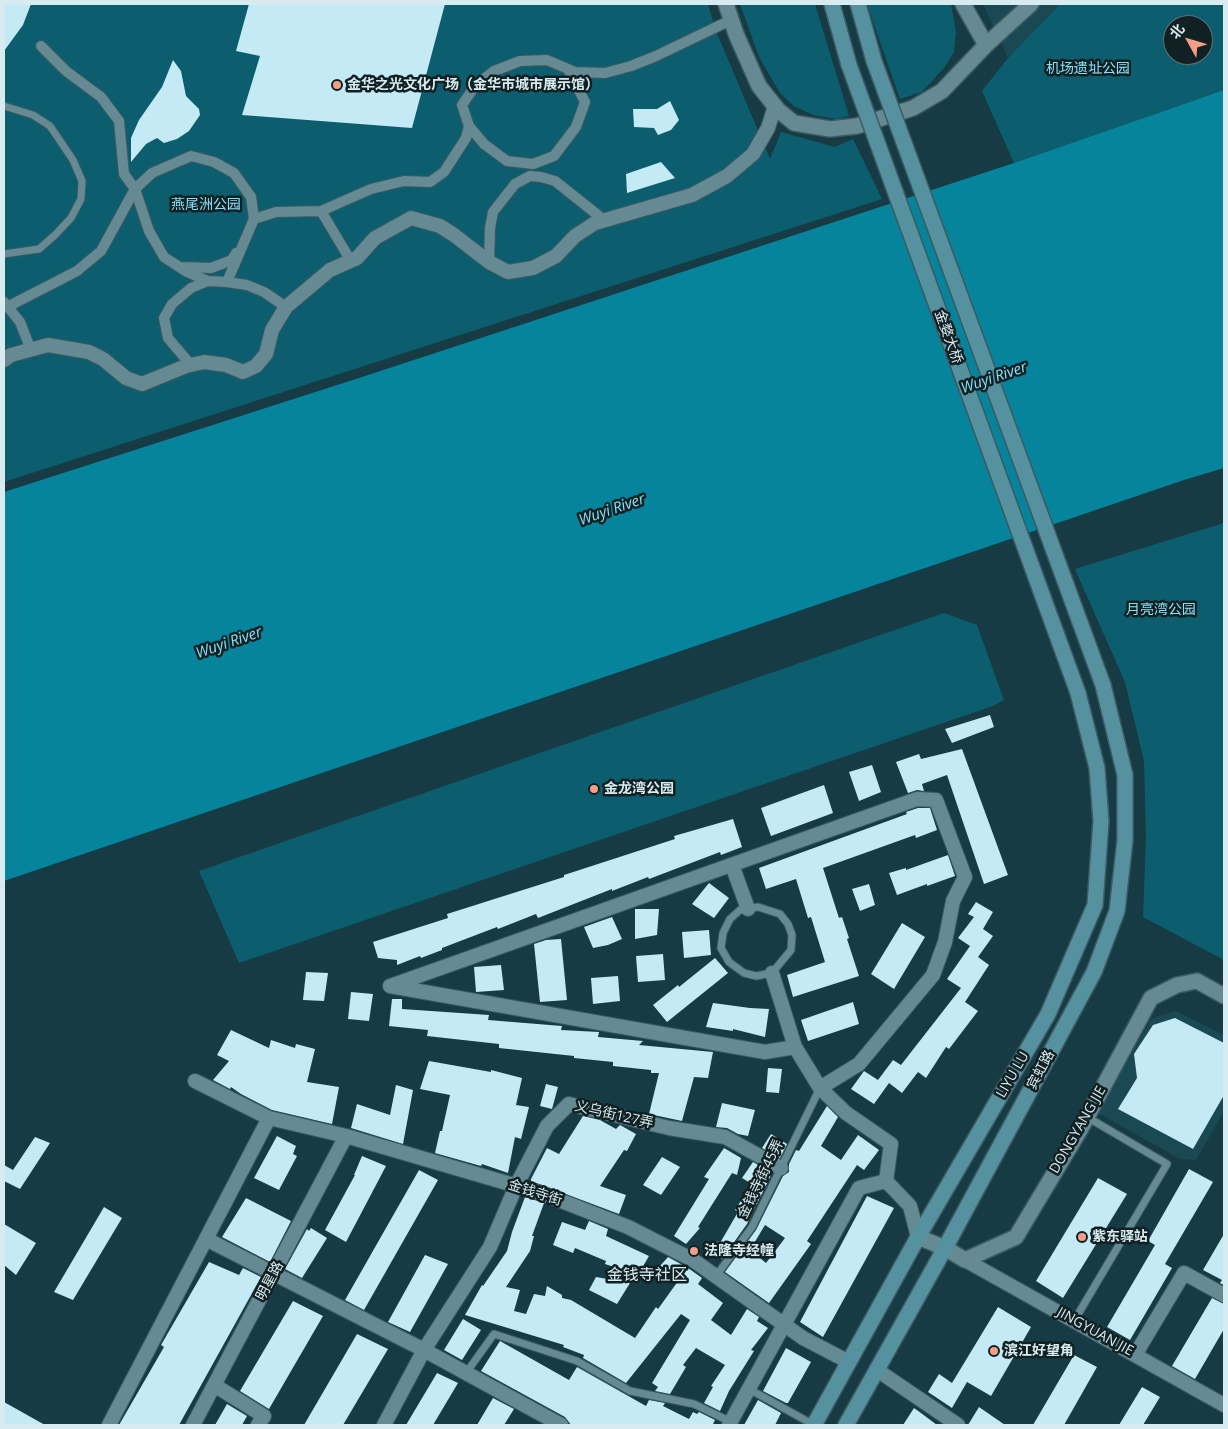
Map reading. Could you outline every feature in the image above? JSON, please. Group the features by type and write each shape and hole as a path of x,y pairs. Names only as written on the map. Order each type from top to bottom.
{"main road":[{"name":"金婺大桥","path":"832,4 849,65 1078,693"},
{"name":"金婺大桥","path":"858,4 874,61 1103,685"},
{"name":"宾虹路","path":"846,1425 945,1248 1094,972 1117,911 1125,840 1125,775 1103,685"},
{"name":"LIYU LU","path":"814,1425 918,1237 1048,1014 1095,905 1101,821 1097,768 1078,693"}],"street":[{"path":"726,4 736,34 759,86 775,106 794,123 830,129 857,126 913,108 942,91 986,45 1030,4"},
{"path":"963,4 986,45"},
{"path":"568,69 585,102 576,126 554,156 533,164 507,161 484,144 469,126 462,105 475,86 494,71 520,61 547,60 568,69 575,72 605,73 631,66 656,56 731,20"},
{"path":"41,46 66,71 101,97 119,121 124,174 135,189 149,231 164,257 208,281 247,284 286,306"},
{"path":"4,360 11,355 48,345 89,352 103,359 126,378 142,384 191,365 204,362 226,366 243,372 256,366 266,354 272,330 286,306 330,270 357,258 375,238 411,218 440,226 454,234 490,262 508,272 533,268 556,256 575,236 595,223 692,195 727,176 753,154 768,128 775,106"},
{"path":"180,267 211,268 232,260 254,219 276,212 321,211 371,188 404,181 430,182 444,172 466,138 469,126"},
{"path":"31,350 20,322 6,304 78,271 101,251 135,189 152,173 191,156 214,162 234,173 251,197 254,219 228,282"},
{"path":"490,262 490,228 493,212 515,184 530,176 556,181 604,220"},
{"path":"321,211 351,261"},
{"path":"191,365 168,338 164,318 172,304 191,288 208,281"},
{"path":"795,1047 766,1052 390,986 917,799 936,800 965,877 953,901 946,942 933,975 859,1064 820,1088"},
{"path":"732,865 748,909"},
{"path":"772,973 795,1047 820,1088 846,1113 891,1144 886,1181"},
{"name":"DONGYANG JIE","path":"965,1260 1016,1237 1087,1117 1151,998 1177,985 1197,981 1224,996"},
{"name":"金钱寺街","path":"195,1081 270,1118 346,1136 541,1193 628,1227 694,1260 803,1338 849,1362"},
{"name":"义乌街127弄","path":"384,1425 424,1350 490,1247 516,1186 547,1126 569,1104 670,1128 725,1137 781,1168"},
{"path":"109,1425 270,1118"},
{"name":"明星路","path":"193,1425 346,1136"},
{"path":"886,1181 910,1206 918,1237 945,1248 965,1260"},
{"path":"730,1424 860,1188 886,1181"},
{"path":"206,1239 274,1272 466,1372 561,1425"},
{"name":"JINGYUAN JIE","path":"965,1260 1224,1405"},
{"path":"1135,1355 1184,1272 1224,1295"},
{"path":"877,1370 958,1425"},
{"path":"214,1385 264,1416 258,1425"}],"lane":[{"path":"4,106 33,115 50,126 73,160 82,182 81,199 71,218 55,235 38,249 4,254"},
{"path":"758,908 780,914 788,924 792,936 791,950 772,973 756,976 744,973 729,962 721,948 723,933 730,919 740,910 748,909 758,908"},
{"name":"金钱寺街45弄","path":"716,1276 752,1227 820,1088"},
{"path":"1074,1321 1167,1164 1087,1117"},
{"path":"466,1372 494,1334 576,1361 630,1390 694,1404 730,1424"},
{"path":"749,1389 814,1425"}],"shaded area":[{"path":"983,4 1060,4 1008,58"},
{"path":"1176,1011 1224,1035 1224,1111 1196,1160 1180,1159 1098,1113 1152,1018"}],"green space":[{"name":"燕尾洲公园","path":"4,4 708,4 716,31 770,159 781,132 835,147 853,139 882,199 4,482"},
{"path":"740,4 815,4 849,116 837,119 813,115 794,106 780,93 759,57"},
{"path":"867,4 951,4 956,32 954,52 944,68 922,92 900,99"},
{"name":"机场遗址公园","path":"1060,4 1224,4 1224,90 1014,163 982,91 1008,58"},
{"name":"月亮湾公园","path":"1224,523 1224,960 1143,917 1146,838 1144,761 1125,682 1075,569"},
{"name":"金龙湾公园","path":"944,613 977,625 1004,700 993,706 239,963 199,871"}],"water":[{"name":"Wuyi River","path":"1224,90 1224,468 4,881 4,492 359,378 1014,163"}],"building":[{"path":"4,4 31,4 23,25 4,51"},
{"name":"金华之光文化广场（金华市城市展示馆）","path":"249,4 445,4 412,128 242,115 260,56 236,51"},
{"path":"173,60 181,71 186,96 199,109 200,115 189,131 177,139 164,143 157,138 146,144 131,162 131,138 139,120 162,87"},
{"path":"670,101 679,120 671,130 658,135 654,128 634,127 633,109 657,109"},
{"path":"661,162 675,178 627,193 626,174"},
{"path":"990,715 994,727 952,743 945,729"},
{"path":"962,749 1008,875 984,884 947,775 922,784 924,791 917,790 908,793 896,762 919,754 921,759"},
{"path":"872,765 881,792 859,801 849,772"},
{"path":"824,785 833,813 771,836 761,808"},
{"path":"918,808 930,808 937,830 916,838 915,835 823,868 839,918 842,917 849,938 847,939 859,976 793,997 787,975 825,962 811,917 808,918 796,879 766,889 759,868 907,814 906,812"},
{"path":"733,819 742,847 721,855 720,852 649,879 648,877 612,891 612,889 538,918 536,914 498,929 497,927 421,958 420,956 397,965 397,960 378,958 373,942 448,918 447,914 675,839 674,836"},
{"path":"948,855 955,876 897,895 889,873 906,868 906,870"},
{"path":"709,883 729,898 714,918 692,904"},
{"path":"869,884 875,905 860,911 852,889"},
{"path":"976,902 993,912 983,929 993,936 978,957 989,965 965,1002 978,1011 949,1049 946,1047 926,1078 918,1072 902,1093 889,1083 874,1104 851,1089 864,1071 878,1080 893,1060 901,1065 961,988 947,979 970,946 958,938 974,917 968,914"},
{"path":"635,909 659,909 657,935 635,939"},
{"path":"612,917 622,939 608,945 593,948 584,927"},
{"path":"902,923 925,937 894,989 871,974"},
{"path":"709,930 711,955 684,958 682,932"},
{"path":"561,939 567,1000 540,1002 534,944 546,940"},
{"path":"663,954 665,980 638,982 636,956"},
{"path":"715,958 728,973 667,1022 653,1005"},
{"path":"501,965 504,990 476,992 474,967"},
{"path":"306,972 328,973 324,1001 303,1000"},
{"path":"618,976 620,1001 593,1004 591,978"},
{"path":"351,992 373,994 369,1021 348,1019"},
{"path":"392,999 402,999 402,1009 489,1015 488,1020 562,1026 561,1030 599,1032 598,1037 643,1041 639,1045 713,1052 708,1078 694,1077 682,1121 649,1114 659,1073 651,1073 651,1070 613,1066 613,1062 499,1048 499,1044 427,1036 428,1030 389,1026"},
{"path":"853,1002 859,1024 808,1041 801,1020"},
{"path":"713,1003 769,1009 765,1037 733,1029 733,1031 706,1027"},
{"path":"1175,1018 1224,1043 1224,1095 1193,1149 1118,1109 1137,1078 1134,1054 1153,1025"},
{"path":"231,1030 269,1048 271,1040 295,1048 296,1044 315,1049 307,1082 339,1087 332,1124 272,1110 231,1087 230,1089 213,1080 229,1061 217,1055"},
{"path":"429,1061 491,1072 491,1070 522,1078 516,1105 529,1107 521,1139 515,1137 508,1173 482,1164 481,1166 435,1153 450,1095 420,1089"},
{"path":"768,1068 782,1069 779,1093 766,1092"},
{"path":"546,1084 558,1087 552,1109 540,1106"},
{"path":"396,1085 413,1090 403,1144 351,1128 357,1104 390,1115"},
{"path":"722,1103 755,1110 748,1136 738,1134 727,1128 716,1127"},
{"path":"827,1106 838,1117 821,1146 841,1160 858,1135 879,1150 864,1170 857,1165 807,1241 811,1244 769,1303 725,1272 756,1230 783,1176 789,1172 789,1164 796,1150 799,1151","holes":["765,1225 785,1238 766,1263 750,1250"]},
{"path":"583,1116 600,1120 616,1129 620,1125 636,1134 627,1151 624,1150 600,1186 626,1195 619,1214 531,1181 547,1148 559,1154"},
{"path":"771,1134 787,1144 780,1158 762,1148"},
{"path":"277,1136 296,1146 293,1154 297,1156 279,1190 254,1178"},
{"path":"35,1137 50,1143 20,1189 4,1181 4,1165 13,1170"},
{"path":"724,1148 741,1158 737,1175 732,1173 698,1227 700,1228 686,1244 674,1236 709,1179 704,1177"},
{"path":"362,1156 386,1166 346,1242 325,1230 355,1175"},
{"path":"662,1157 680,1167 661,1195 643,1185"},
{"path":"753,1162 772,1173 747,1224 722,1259 710,1251 718,1241 720,1243 738,1212 735,1210 752,1184 742,1178"},
{"path":"1189,1169 1213,1182 1165,1264 1172,1268 1130,1340 1107,1327 1155,1245 1148,1241"},
{"path":"419,1170 438,1180 364,1310 345,1300"},
{"name":"紫东驿站","path":"1098,1178 1127,1194 1063,1298 1036,1281"},
{"path":"867,1196 894,1208 823,1337 800,1322"},
{"path":"525,1197 544,1203 532,1236 534,1236 530,1251 506,1287 520,1290 514,1311 526,1314 534,1294 545,1296 547,1286 562,1295 562,1298 571,1300 635,1338 656,1307 658,1309 681,1277 660,1266 668,1257 702,1278 698,1284 723,1303 711,1320 731,1335 747,1309 759,1317 757,1321 768,1328 751,1350 754,1351 729,1391 720,1411 704,1403 713,1387 711,1386 725,1365 696,1348 683,1365 686,1367 670,1394 655,1391 658,1387 652,1383 690,1320 681,1314 626,1383 583,1358 584,1355 563,1347 564,1345 465,1315 482,1285 507,1251"},
{"path":"246,1198 291,1221 270,1262 222,1237"},
{"path":"104,1207 122,1218 73,1300 54,1292"},
{"path":"589,1221 608,1229 606,1236 649,1256 638,1275 605,1264 606,1261 575,1248 573,1253 553,1245 562,1222 585,1230"},
{"path":"4,1224 36,1243 16,1275 4,1265"},
{"path":"311,1228 327,1238 302,1278 285,1269 307,1229 309,1231"},
{"path":"1224,1234 1224,1285 1220,1283 1222,1280 1203,1270"},
{"path":"425,1255 448,1264 410,1332 388,1322"},
{"path":"209,1262 239,1275 243,1268 261,1277 179,1425 119,1425 164,1347 161,1345"},
{"path":"596,1277 630,1283 617,1304 589,1290"},
{"path":"1212,1298 1224,1304 1224,1329 1195,1379 1172,1366"},
{"path":"293,1301 323,1316 269,1409 240,1391"},
{"name":"滨江好望角","path":"998,1307 1031,1327 991,1396 967,1382 952,1408 928,1392 939,1374 952,1383"},
{"path":"463,1319 481,1330 462,1360 444,1350"},
{"path":"357,1334 388,1349 343,1425 304,1425"},
{"path":"500,1341 569,1380 577,1367 646,1406 649,1400 665,1403 663,1406 689,1419 693,1412 697,1414 699,1412 715,1420 713,1424 716,1425 571,1425 565,1417 481,1371"},
{"path":"786,1348 811,1362 788,1403 763,1391"},
{"path":"1074,1355 1097,1367 1064,1425 1033,1425"},
{"path":"437,1373 458,1383 433,1425 406,1425"},
{"path":"1142,1387 1160,1397 1143,1425 1119,1425"},
{"path":"493,1398 514,1409 504,1425 477,1425"},
{"path":"758,1400 781,1413 775,1425 744,1425"},
{"path":"4,1402 45,1425 4,1425"},
{"path":"227,1404 247,1416 242,1425 215,1425"},
{"path":"979,1407 1005,1425 968,1425"},
{"path":"914,1408 921,1413 937,1425 903,1425"}],"place":[{"name":"金华之光文化广场（金华市城市展示馆）","path":"337,85"},
{"name":"金龙湾公园","path":"594,789"},
{"name":"紫东驿站","path":"1082,1237"},
{"name":"法隆寺经幢","path":"694,1251"},
{"name":"滨江好望角","path":"994,1351"}],"district":[{"name":"金钱寺社区","path":"647,1275"}]}
